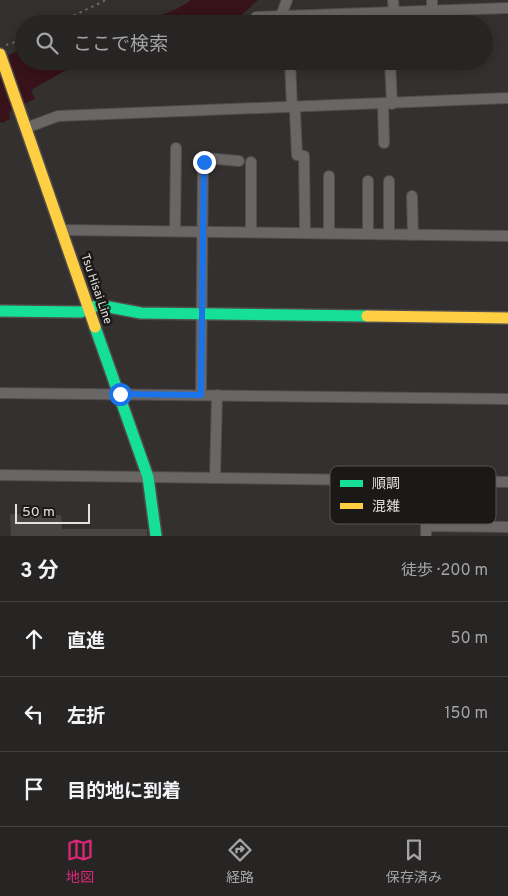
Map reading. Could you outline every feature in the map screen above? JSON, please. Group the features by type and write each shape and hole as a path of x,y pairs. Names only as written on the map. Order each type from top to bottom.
{"street":[{"path":"285,15 286,0"},
{"path":"390,15 393,0"},
{"path":"338,15 391,12 432,5 508,8"},
{"name":"Tsu Hisai Line","path":"0,54 148,477 156,536"},
{"path":"290,70 292,107 295,111 298,155 304,156 305,233"},
{"path":"384,143 389,70"},
{"path":"25,125 58,116 508,98"},
{"path":"176,148 176,231"},
{"path":"201,395 204,162 206,158 239,160"},
{"path":"251,162 251,232"},
{"path":"328,233 329,176"},
{"path":"368,181 368,234"},
{"path":"389,181 389,234"},
{"path":"412,196 413,235"},
{"path":"61,230 508,236"},
{"path":"0,310 81,312 98,305 141,313 508,318"},
{"path":"0,393 508,399"},
{"path":"215,478 218,395"},
{"path":"0,475 330,479"},
{"path":"426,531 508,527"}],"path":[{"path":"75,15 106,0"},
{"path":"0,49 15,43"}],"shaded area":[{"path":"191,0 258,0 242,15 162,15"},
{"path":"15,52 15,70 66,70 31,90 35,99 9,112 10,119 2,123 0,122 0,60"}],"building":[{"path":"10,514 61,515 62,529 147,529 147,536 11,536"}],"traffic: fast":[{"path":"0,311 81,312 98,305 141,313 367,316"},
{"path":"95,327 148,477 156,536"}],"traffic: slow":[{"path":"0,54 95,327"},
{"path":"367,316 508,318"}],"route":[{"path":"120,394 201,395 204,162"}]}
